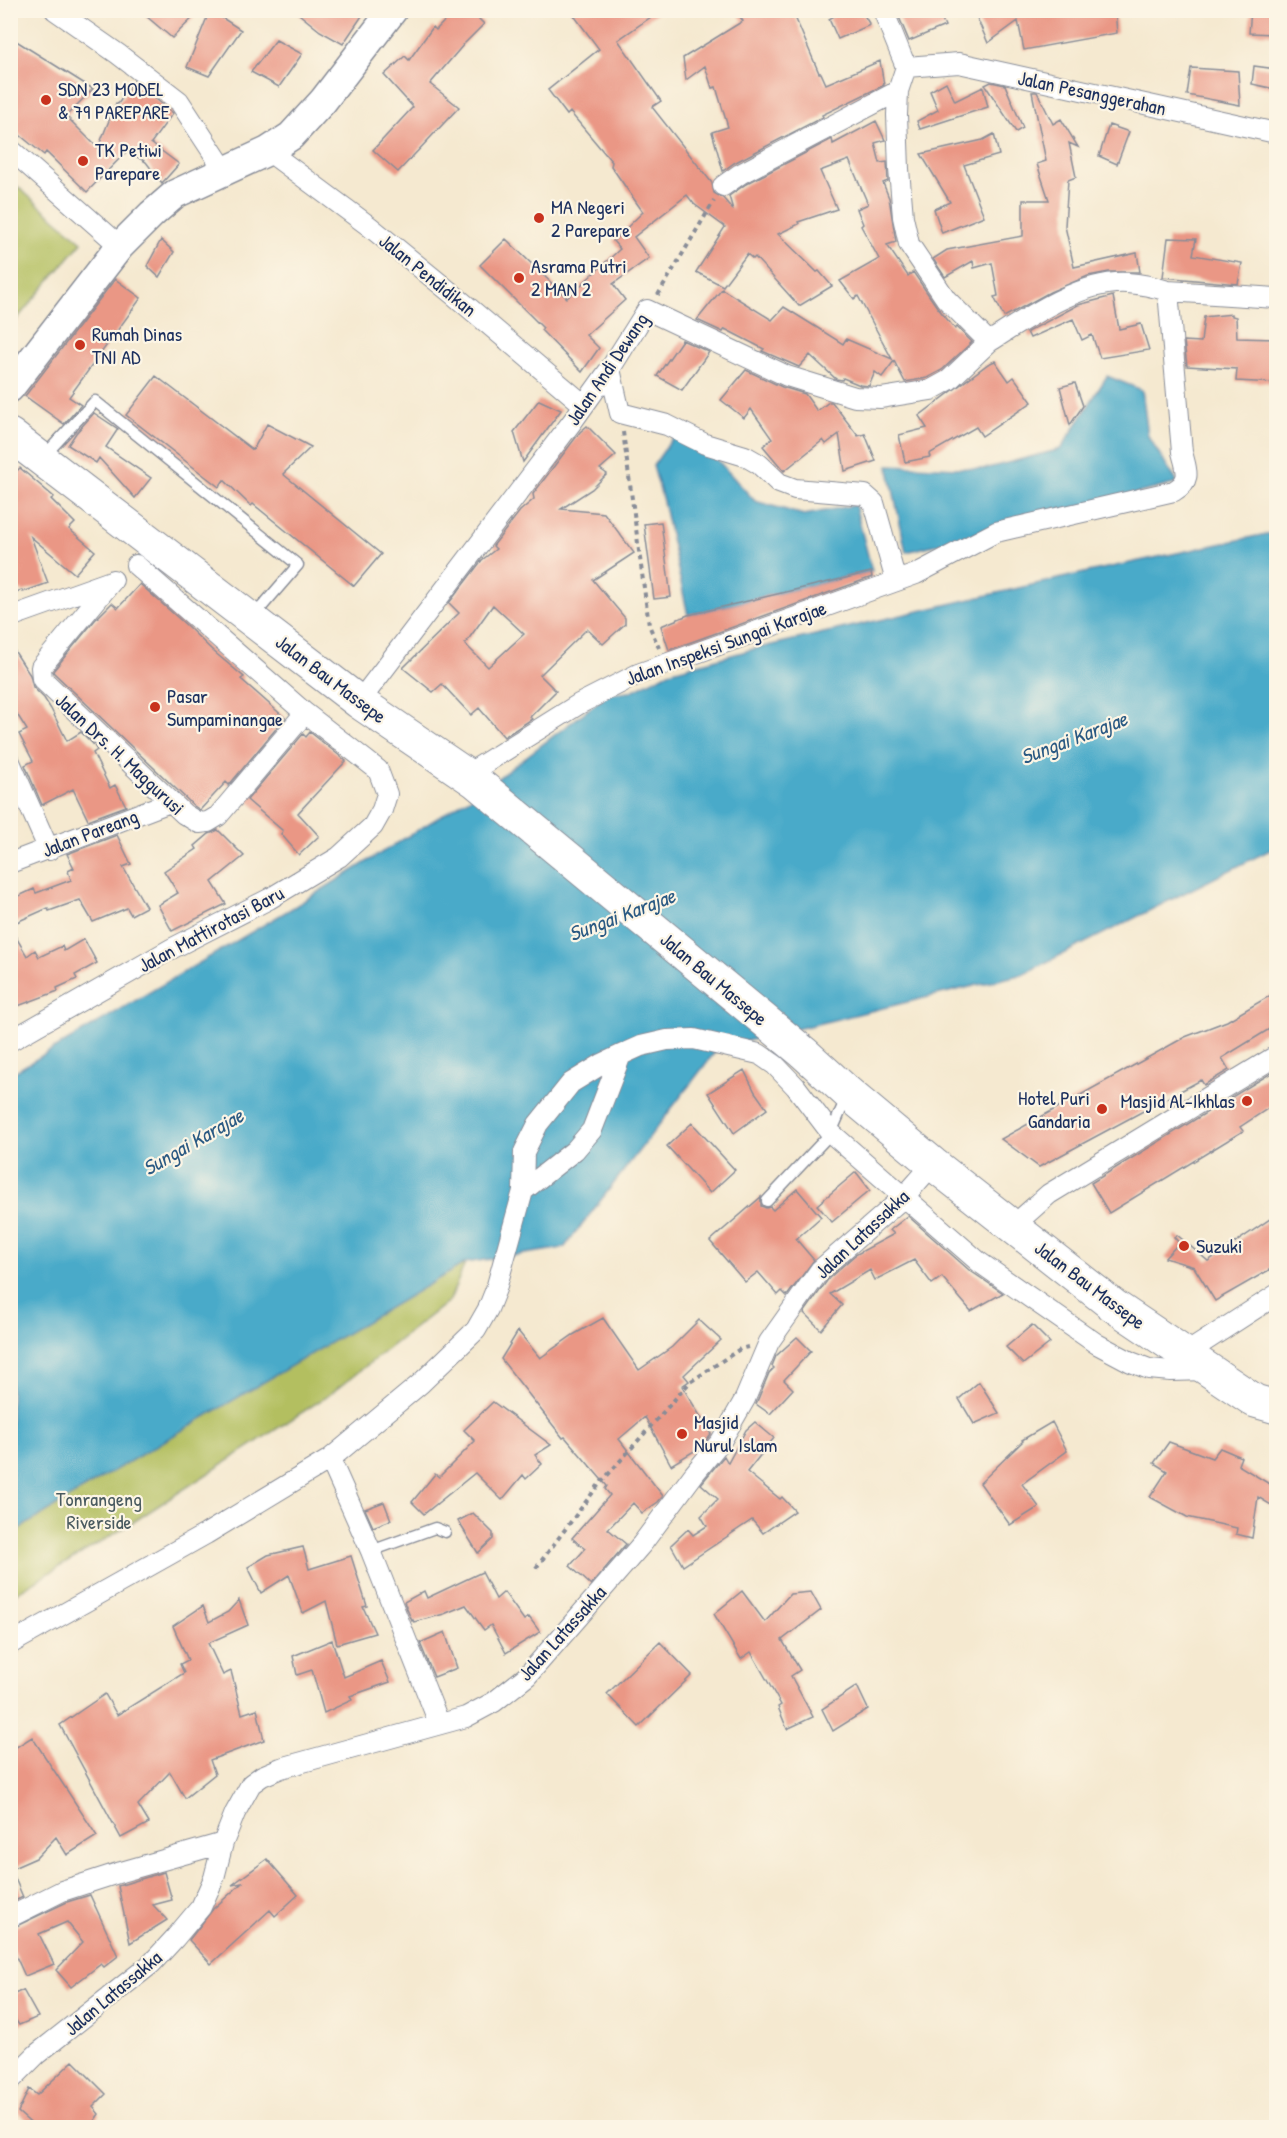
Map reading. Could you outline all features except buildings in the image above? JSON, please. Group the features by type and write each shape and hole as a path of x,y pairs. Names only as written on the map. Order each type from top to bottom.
{"highway":[{"name":"Jalan Bau Massepe","path":"10,435 42,459 143,554 251,619 359,702 470,778 804,1053 933,1164 1114,1306 1255,1401 1276,1407"}],"main road":[{"path":"10,388 120,246 152,214 175,194 268,151 291,136 306,121 386,13"}],"street":[{"path":"55,10 118,54 179,101 225,171"},
{"path":"883,10 906,67 898,91 899,169 903,217 909,244 946,299 989,342"},
{"name":"Jalan Pesanggerahan","path":"906,67 958,63 1276,133"},
{"path":"723,186 740,174 898,91"},
{"path":"10,149 120,246"},
{"name":"Jalan Pendidikan","path":"268,151 369,226 584,405"},
{"path":"647,310 787,376 855,397 881,398 931,390 949,380 989,342 1054,304 1088,288 1126,283 1168,291 1276,298"},
{"name":"Jalan Inspeksi Sungai Karajae","path":"470,778 579,704 623,680 916,574 996,532 1174,491 1183,485 1187,479 1182,452 1168,291"},
{"name":"Jalan Andi Dewang","path":"359,702 584,405 647,310"},
{"path":"610,369 621,413 667,425 705,444 745,456 759,464 779,483 795,489 865,495 874,503 897,581"},
{"path":"10,617 112,580 143,554 305,713"},
{"name":"Jalan Drs. H. Maggurusi","path":"112,580 45,660 41,667 41,676 45,683 184,814 199,823 208,822 218,816 305,713"},
{"name":"Jalan Mattirotasi Baru","path":"14,1039 171,949 268,899 339,857 374,826 387,794 378,770 305,713"},
{"path":"10,762 49,850"},
{"name":"Jalan Pareang","path":"10,864 170,802"},
{"path":"10,1644 206,1534 330,1459 420,1384 476,1330 488,1309 496,1289 523,1191 524,1152 538,1124 571,1083 602,1064 641,1046 667,1040 694,1039 759,1054 775,1065 796,1088 831,1133 979,1262 1097,1344 1149,1369 1171,1371 1196,1362 1276,1295"},
{"path":"523,1191 575,1150 592,1130 621,1055"},
{"path":"1012,1227 1044,1198 1276,1056"},
{"name":"Jalan Latassakka","path":"10,2082 37,2054 151,1964 201,1907 214,1878 223,1843 235,1813 251,1784 262,1776 281,1768 466,1717 494,1702 527,1676 642,1544 721,1441 744,1399 769,1342 820,1270 904,1197 933,1164"},
{"path":"330,1459 371,1551 439,1724"},
{"path":"10,1917 62,1892 121,1872 223,1843"}],"lane":[{"path":"42,459 94,401 298,565 251,619"},
{"path":"10,1017 14,1039"},
{"path":"767,1201 831,1133 848,1093"},
{"path":"371,1551 435,1528 445,1532"}],"path":[{"name":"Jalan Andi Dewang","path":"647,310 723,186"},
{"path":"621,413 649,625 665,663"},
{"path":"536,1568 597,1487 690,1382 740,1349 769,1342"}],"green space":[{"path":"11,181 82,242 11,326"},
{"name":"Tonrangeng Riverside","path":"465,1263 450,1300 329,1395 124,1528 11,1596 11,1534"}],"water":[{"path":"1107,376 1142,390 1148,436 1178,483 906,552 888,465 984,469 1061,449"},
{"path":"674,436 710,452 755,501 804,515 855,505 872,571 688,615 653,466"},
{"name":"Sungai Karajae","path":"1276,532 1276,847 1023,974 718,1048 564,1248 465,1263 11,1534 11,1074 294,907 481,791 610,693 630,692 669,672 750,650 1097,570"}],"place":[{"name":"SDN 23 MODEL & 79 PAREPARE","path":"46,100"},
{"name":"TK Petiwi Parepare","path":"83,161"},
{"name":"MA Negeri 2 Parepare","path":"539,218"},
{"name":"Asrama Putri 2 MAN 2","path":"519,278"},
{"name":"Rumah Dinas TNI AD","path":"80,345"},
{"name":"Pasar Sumpaminangae","path":"155,707"},
{"name":"Masjid Al-Ikhlas","path":"1247,1101"},
{"name":"Hotel Puri Gandaria","path":"1102,1109"},
{"name":"Suzuki","path":"1184,1246"},
{"name":"Masjid Nurul Islam","path":"682,1434"}]}
